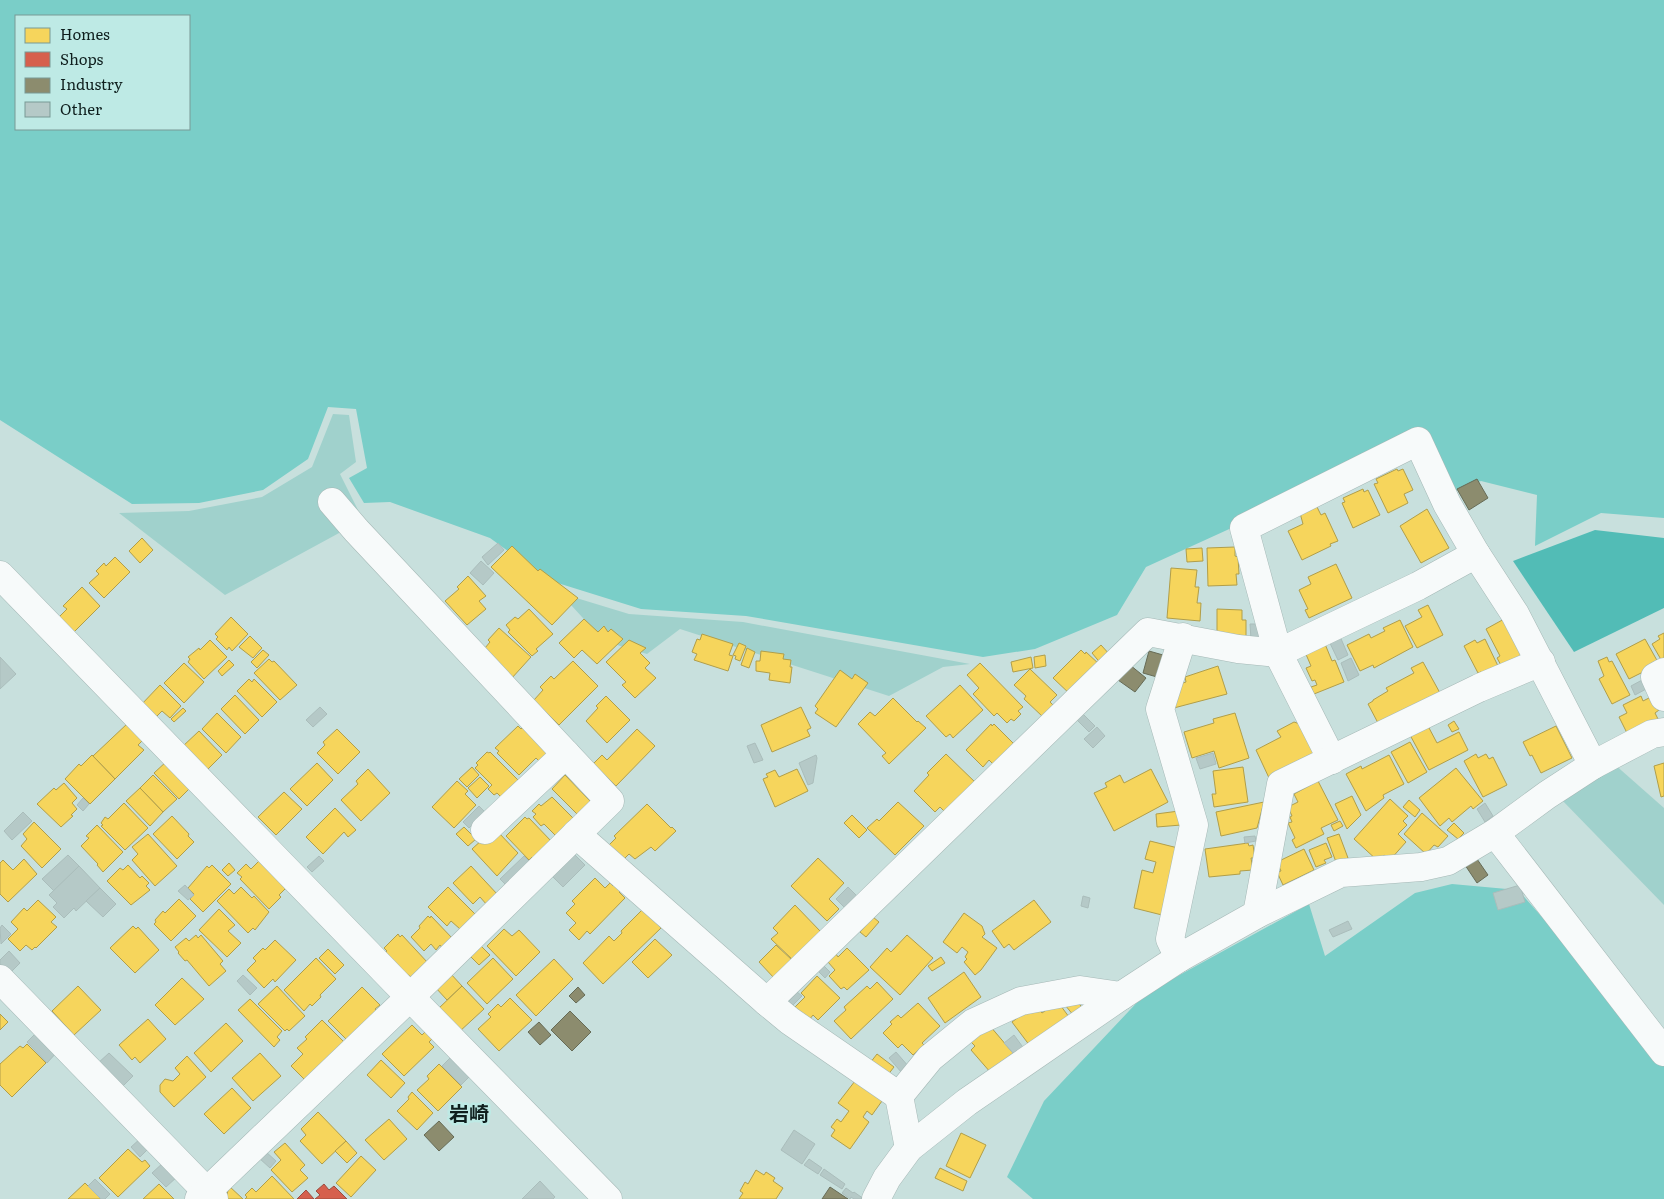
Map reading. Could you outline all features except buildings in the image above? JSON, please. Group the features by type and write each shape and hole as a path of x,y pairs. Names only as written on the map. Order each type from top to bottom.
{"street":[{"path":"1332,760 1278,653 1244,528 1418,441 1447,504 1476,554 1515,614 1593,765"},
{"path":"0,979 206,1196 610,800 356,530 332,502"},
{"path":"767,1002 1148,632 1183,637 1238,649 1278,653 1418,586 1476,554"},
{"path":"0,575 608,1199"},
{"path":"1179,958 1170,939 1194,825 1160,709 1183,637"},
{"path":"1257,914 1281,784 1479,688 1541,662"},
{"path":"1664,672 1655,677 1664,697"},
{"path":"876,1199 887,1178 909,1148 967,1102 1179,958 1257,914 1341,873 1421,868 1448,861 1495,833 1547,794 1593,765 1652,734 1664,732"},
{"path":"485,830 566,754"},
{"path":"1495,833 1664,1052"},
{"path":"576,834 790,1021 899,1096 909,1148"},
{"path":"899,1096 930,1058 973,1022 1021,1001 1080,990 1121,996"}],"shaded area":[{"path":"0,0 1664,0 1664,518 1601,513 1535,546 1537,495 1481,481 1452,492 1424,440 1146,567 1117,615 1035,649 983,657 746,616 641,609 548,580 490,538 390,502 364,503 349,478 367,468 356,409 328,407 308,459 263,490 199,503 132,504 0,420"},
{"path":"333,414 349,415 356,462 340,474 363,520 225,595 119,513 189,511 262,497 312,467"},
{"path":"1595,530 1664,538 1664,608 1574,652 1513,561"},
{"path":"560,593 629,614 743,622 970,664 943,667 889,696 680,629 647,654 604,641"},
{"path":"1613,763 1664,808 1664,905 1560,798"},
{"path":"1452,884 1518,890 1619,1004 1664,1040 1664,1199 1033,1199 1007,1177 1044,1101 1145,994 1309,904 1325,956 1415,893"}],"district":[{"name":"岩崎","path":"469,1112"}]}
